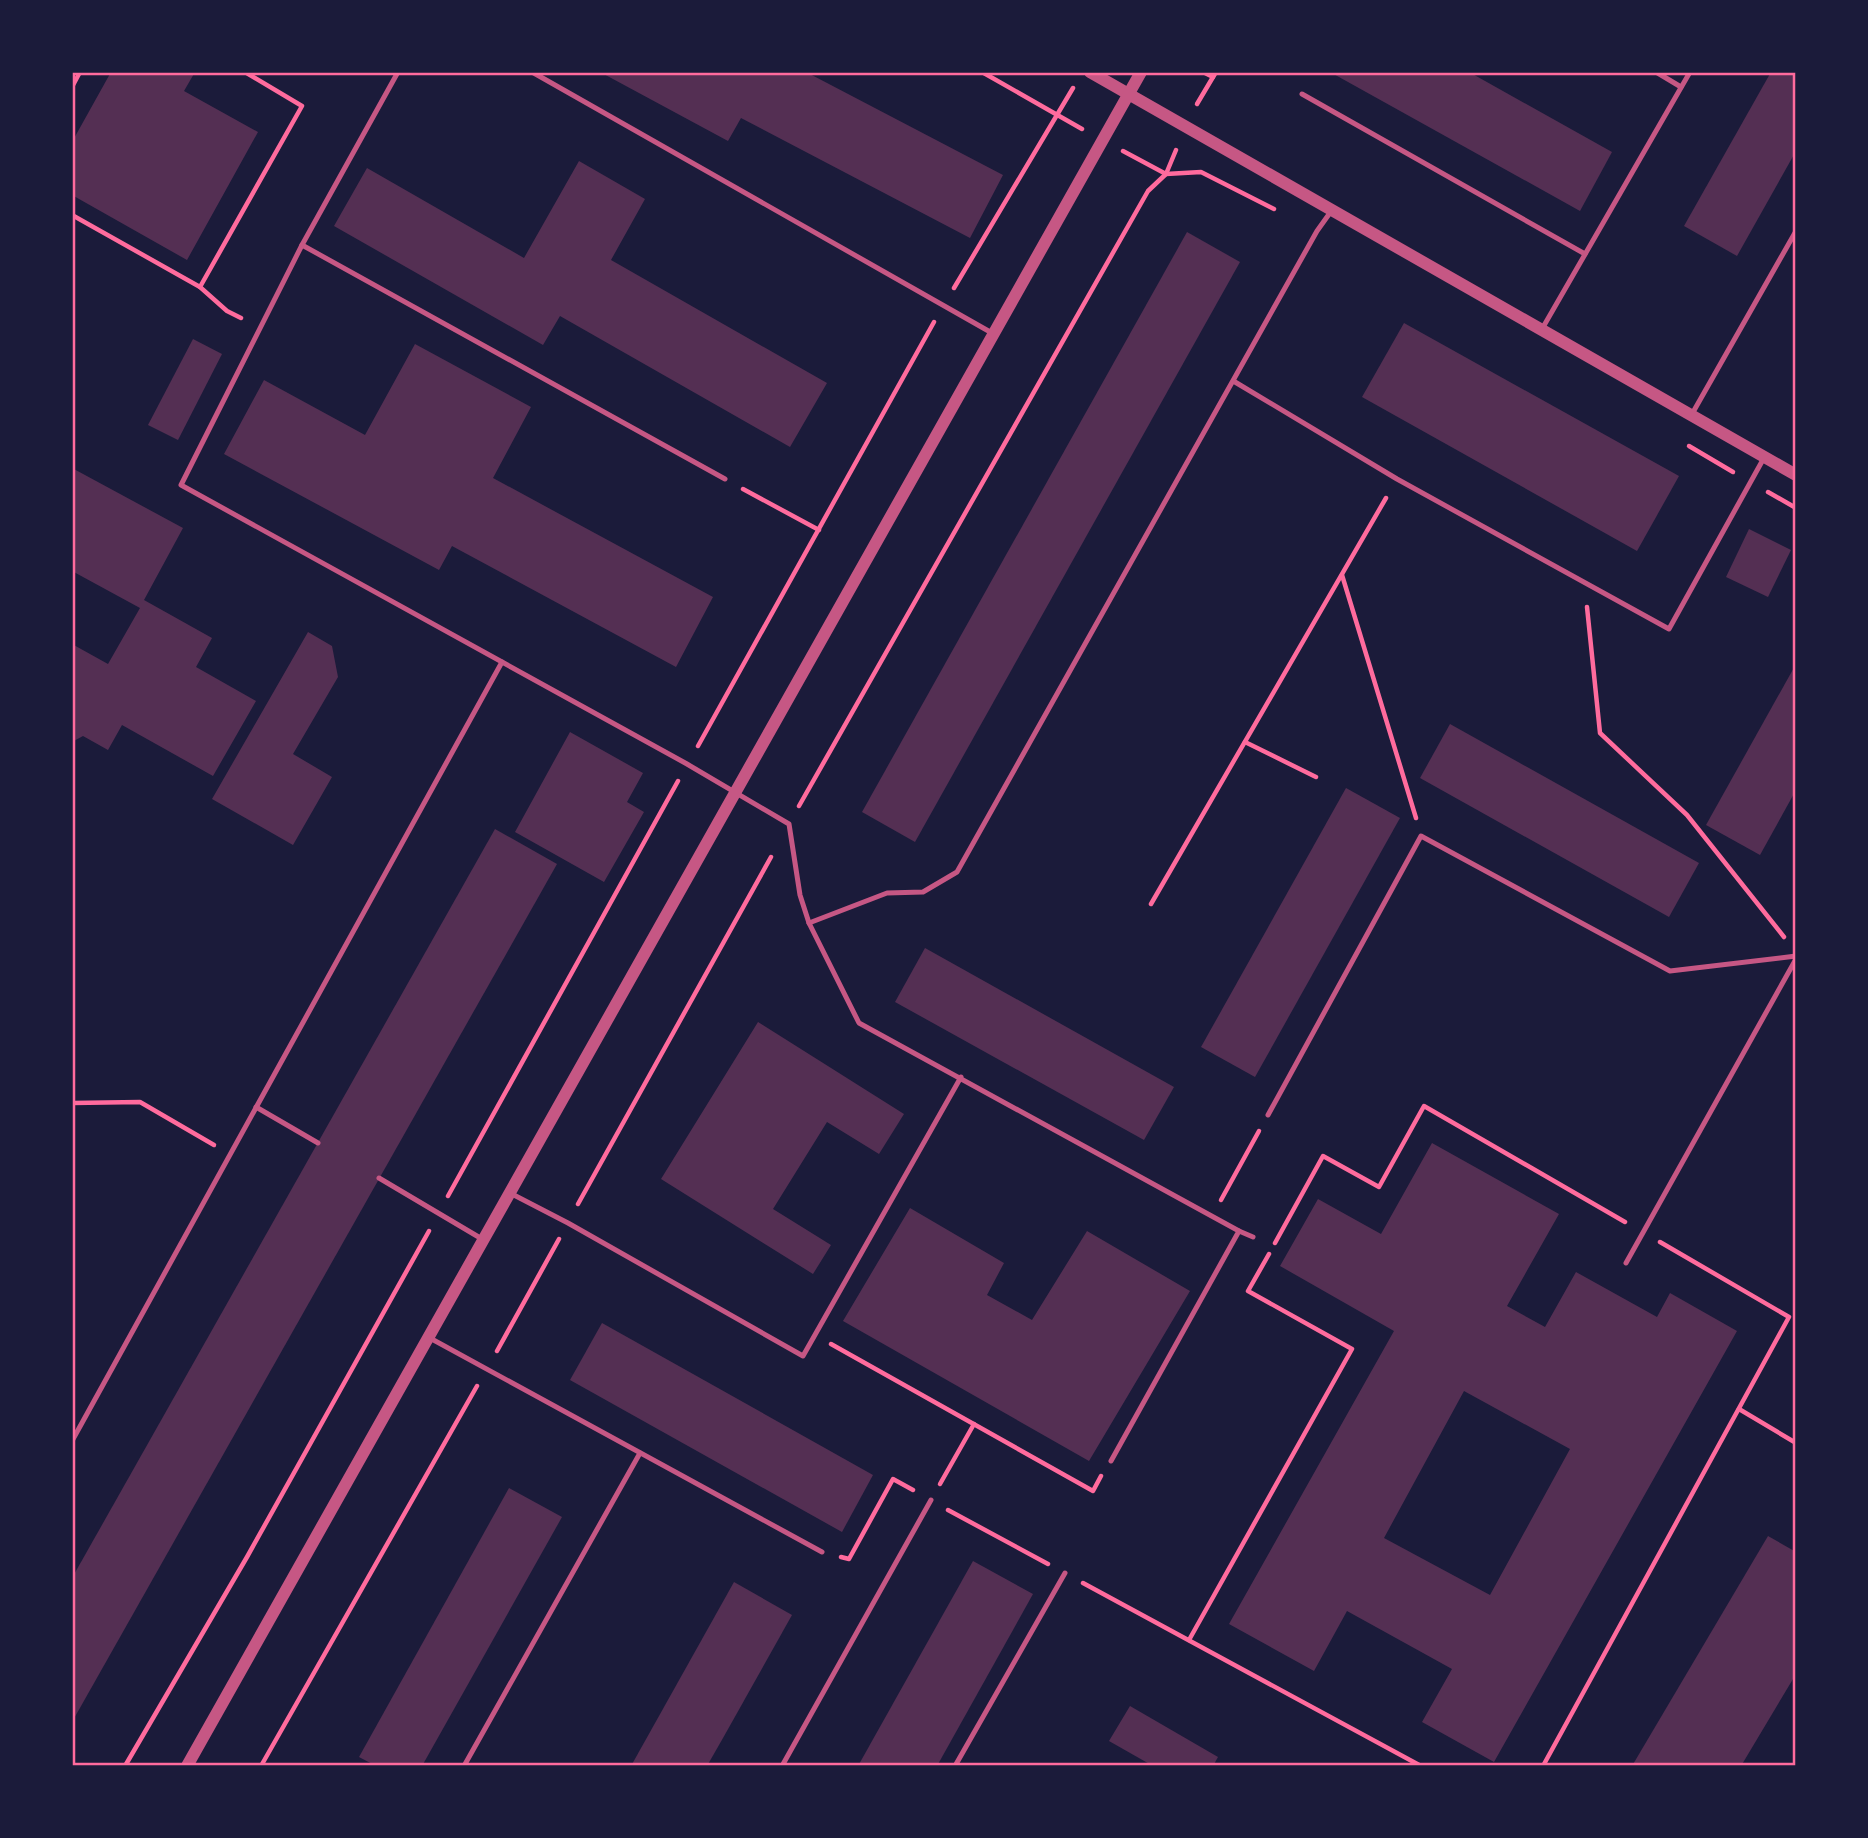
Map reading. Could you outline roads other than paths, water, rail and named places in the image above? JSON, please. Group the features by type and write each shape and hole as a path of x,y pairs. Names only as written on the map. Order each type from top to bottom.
{"street":[{"path":"1090,72 1796,475"},
{"path":"187,1766 1141,72"}],"lane":[{"path":"398,72 302,245 181,485 736,791 789,824 800,895 809,923 859,1023 1252,1237"},
{"path":"532,72 992,333"},
{"path":"1656,72 1681,87"},
{"path":"1542,329 1690,72"},
{"path":"1302,94 1585,254"},
{"path":"809,923 887,893 923,892 957,872 1235,382 1317,231 1332,210"},
{"path":"1692,415 1796,231"},
{"path":"302,245 725,479"},
{"path":"1235,382 1398,479 1668,629 1765,456"},
{"path":"72,1441 502,662"},
{"path":"1268,1115 1421,835 1670,971 1796,958"},
{"path":"1626,1263 1796,958"},
{"path":"510,1193 803,1356 961,1077"},
{"path":"256,1107 318,1143"},
{"path":"379,1178 484,1239"},
{"path":"1111,1461 1239,1231"},
{"path":"428,1337 821,1552"},
{"path":"464,1766 640,1453"},
{"path":"782,1766 931,1500"},
{"path":"955,1766 1065,1573"}]}
